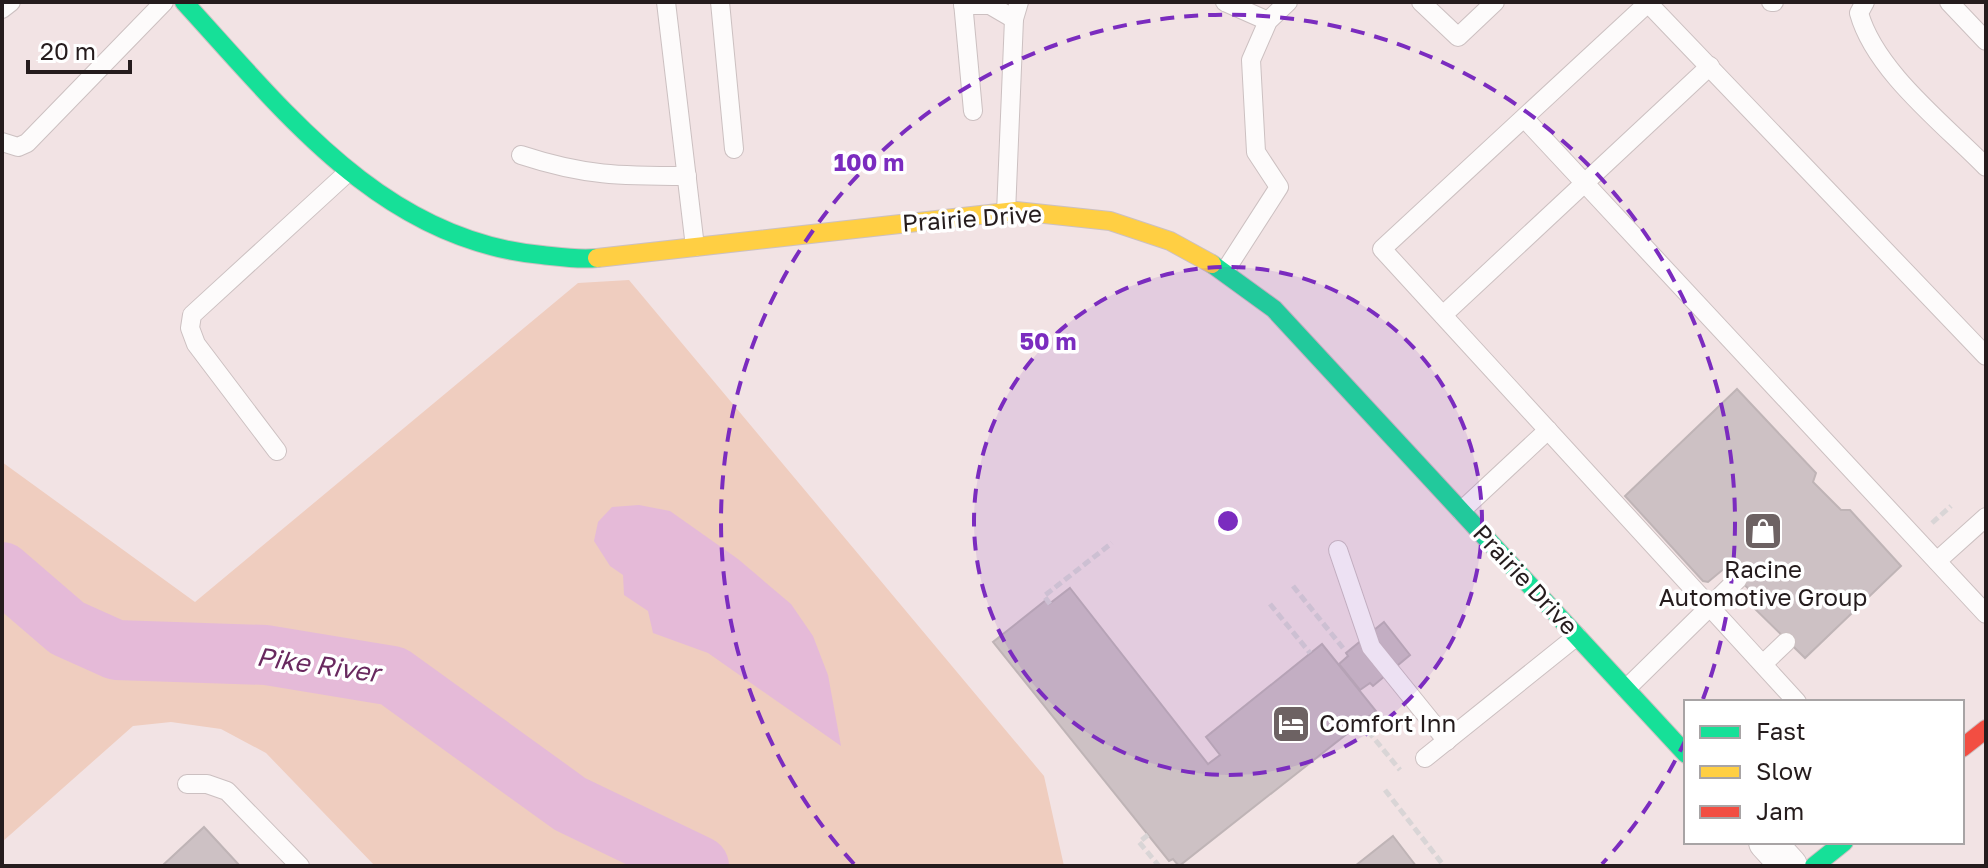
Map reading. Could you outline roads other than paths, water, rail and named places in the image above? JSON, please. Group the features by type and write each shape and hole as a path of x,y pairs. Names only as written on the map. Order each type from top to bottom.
{"street":[{"name":"Prairie Drive","path":"184,2 347,173 384,203 437,231 494,250 554,259 584,259 1006,213 1048,212 1110,221 1170,241 1225,271 1274,309 1684,752"},
{"path":"1964,746 1986,729"},
{"path":"1769,844 1789,866"},
{"path":"1814,866 1842,844"}],"lane":[{"path":"2,9 11,2"},
{"path":"2,142 18,147 27,143 164,2"},
{"path":"666,2 695,247"},
{"path":"720,2 734,149"},
{"path":"1225,2 1268,21"},
{"path":"1225,271 1279,187 1256,152 1251,60 1268,21 1288,2"},
{"path":"1421,2 1458,37 1495,2"},
{"path":"1865,2 1859,13 1865,33 1880,59 1986,167"},
{"path":"1949,2 1986,41"},
{"path":"1795,700 1629,510 1548,430 1382,249 1648,3 1986,356"},
{"path":"973,111 963,4 1016,10 1006,213"},
{"path":"1443,315 1710,66"},
{"path":"1525,119 1986,614"},
{"path":"521,155 569,171 600,176 687,176"},
{"path":"277,451 196,344 190,328 192,315 347,173"},
{"path":"1461,511 1548,430"},
{"path":"1937,561 1986,517"},
{"path":"1338,550 1371,647 1447,741"},
{"path":"1626,689 1738,579"},
{"path":"1425,758 1577,636"},
{"path":"1763,664 1786,642"},
{"path":"187,784 207,784 227,791 300,866"}],"waterway":[{"name":"Pike River","path":"2,572 67,628 116,650 266,655 393,676 570,804 699,866"}],"place":[{"name":"Racine Automotive Group","path":"1763,531"},
{"name":"Comfort Inn","path":"1291,724"}]}
